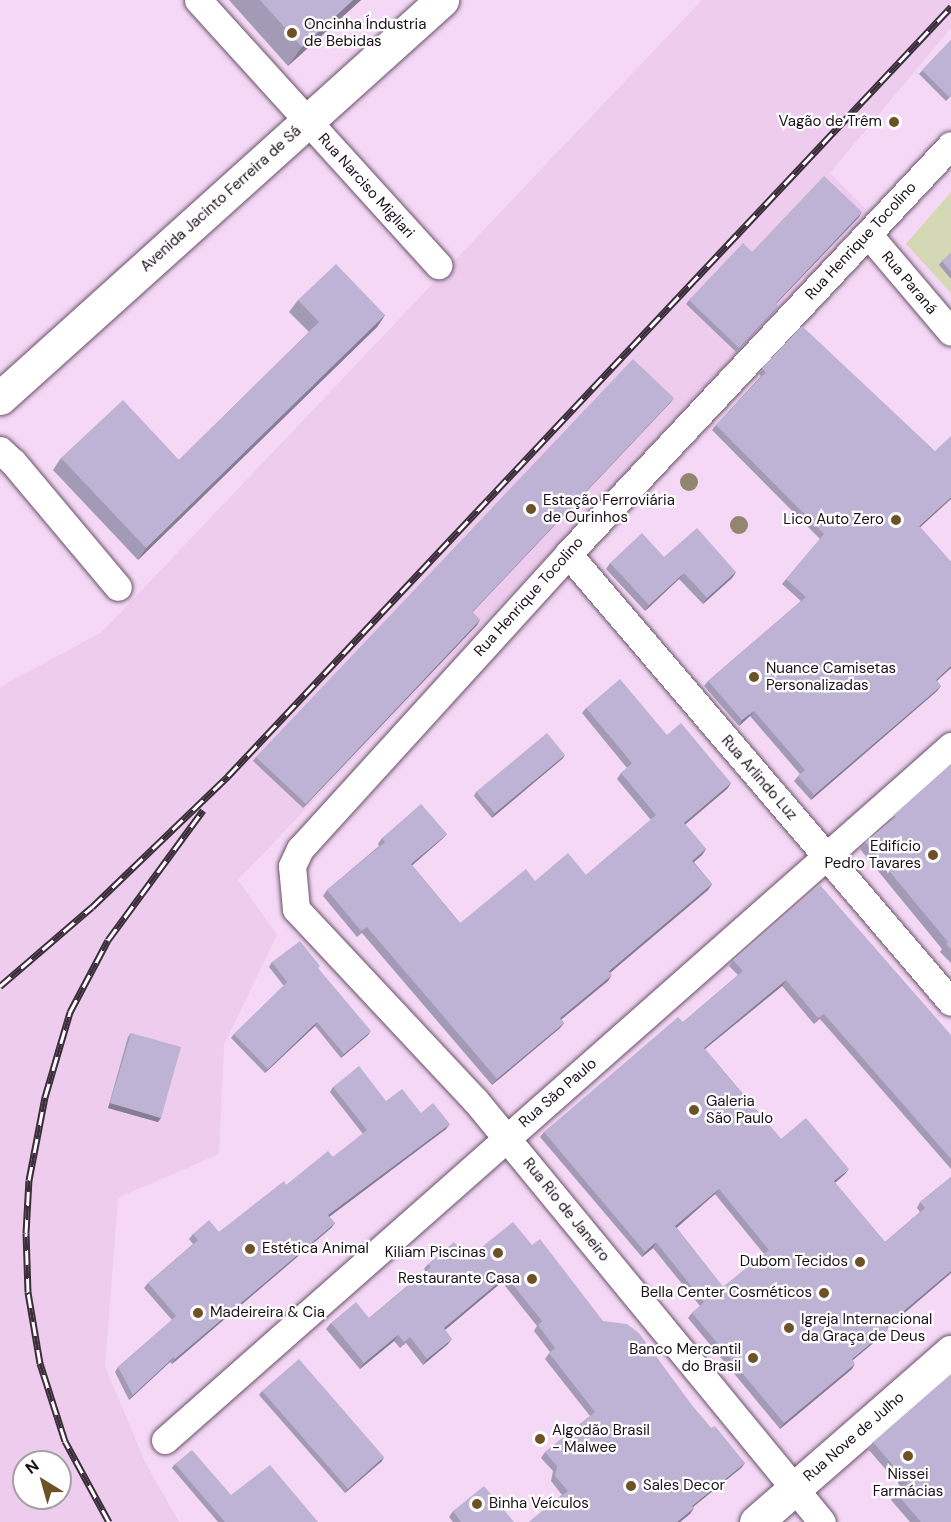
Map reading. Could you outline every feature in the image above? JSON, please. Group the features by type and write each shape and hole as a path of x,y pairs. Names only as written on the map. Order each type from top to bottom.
{"street":[{"name":"Rua Narciso Migliari","path":"198,0 438,265"},
{"name":"Avenida Jacinto Ferreira de Sá","path":"7,387 442,0"},
{"name":"Rua Henrique Tocolino","path":"296,909 292,866 300,849 568,554 951,145"},
{"name":"Rua Paraná","path":"868,234 951,332"},
{"path":"0,450 14,462 118,587"},
{"name":"Rua Arlindo Luz","path":"568,554 951,1002"},
{"name":"Rua São Paulo","path":"165,1440 951,746"},
{"name":"Rua Rio de Janeiro","path":"296,909 507,1138 822,1522"},
{"name":"Rua Nove de Julho","path":"756,1522 951,1352"}],"shaded area":[{"path":"702,0 951,0 951,28 830,173 872,215 238,880 277,935 224,1045 219,1154 118,1198 105,1366 145,1462 179,1522 0,1522 0,687 102,632"}],"green space":[{"path":"951,192 951,293 906,244"}],"building":[{"path":"260,0 353,0 302,47"},
{"path":"951,40 951,95 949,97 922,70"},
{"path":"824,176 862,212 776,303 778,306 739,348 689,300 743,243 752,252"},
{"path":"951,253 951,272 942,261"},
{"path":"336,264 385,315 146,548 61,458 123,400 179,460 319,322 298,300"},
{"path":"802,326 935,451 951,436 951,497 919,526 951,562 951,666 936,680 941,686 814,795 798,776 805,770 754,711 742,720 708,681 806,597 786,579 824,534 716,425 766,372 762,368"},
{"name":"Estação Ferroviária de Ourinhos","path":"633,359 674,398 472,612 480,620 306,804 256,757"},
{"path":"697,528 736,572 707,598 684,573 649,605 610,563 642,533 664,557"},
{"path":"620,679 667,735 681,723 731,783 684,823 706,849 692,861 712,884 609,971 612,975 560,1018 564,1023 497,1079 367,927 361,931 327,890 385,842 382,838 421,804 447,834 411,864 460,923 526,869 535,881 568,853 586,875 656,815 621,773 632,763 586,708"},
{"path":"547,733 565,755 495,813 476,792"},
{"path":"951,764 951,949 946,944 948,942 865,842 896,817 894,815"},
{"path":"820,885 951,1035 951,1159 824,1014 818,1018 786,980 704,1048 781,1139 806,1118 849,1169 834,1181 885,1242 925,1208 920,1202 951,1177 951,1271 886,1326 888,1329 852,1359 855,1364 784,1423 692,1313 704,1302 656,1242 645,1252 544,1132 678,1017 683,1022 743,971 733,960","holes":["719,1189 769,1250 723,1287 675,1226"]},
{"path":"300,941 320,966 318,968 371,1031 344,1054 317,1022 268,1069 234,1034 287,982 272,962"},
{"path":"131,1033 181,1047 161,1118 110,1103"},
{"path":"359,1066 386,1101 402,1089 421,1113 433,1103 450,1124 328,1215 335,1223 175,1359 174,1357 133,1395 118,1367 176,1316 148,1283 198,1240 193,1234 209,1220 219,1232 284,1181 286,1185 328,1151 333,1157 367,1130 333,1087"},
{"path":"513,1222 532,1245 540,1239 603,1321 627,1324 639,1333 694,1408 711,1428 715,1426 745,1463 692,1506 694,1508 677,1522 529,1522 568,1491 555,1476 557,1466 545,1452 595,1412 549,1353 555,1348 538,1325 542,1321 506,1276 444,1328 452,1339 427,1359 410,1337 404,1342 398,1335 364,1363 331,1323 356,1302 369,1318 431,1267 428,1264 454,1242 468,1258"},
{"path":"299,1359 384,1457 348,1489 262,1391"},
{"path":"951,1374 951,1522 921,1522 896,1493 908,1483 873,1442"},
{"path":"192,1450 231,1495 270,1465 318,1522 225,1522 175,1464"},
{"name":"Binha Veículos","path":"484,1486 514,1522 461,1522 453,1511"}],"railway":[{"path":"0,986 92,907 228,776 951,7"},
{"path":"109,1522 65,1441 40,1363 28,1292 26,1233 29,1180 45,1097 70,1012 108,940 203,810"}],"place":[{"name":"Oncinha Índustria de Bebidas","path":"292,33"},
{"name":"Vagão de Trêm","path":"894,122"},
{"name":"Estação Ferroviária de Ourinhos","path":"531,509"},
{"name":"Lico Auto Zero","path":"896,520"},
{"name":"Nuance Camisetas Personalizadas","path":"754,677"},
{"name":"Edifício Pedro Tavares","path":"933,855"},
{"name":"Galeria São Paulo","path":"694,1110"},
{"name":"Estética Animal","path":"250,1249"},
{"name":"Kiliam Piscinas","path":"498,1253"},
{"name":"Dubom Tecidos","path":"860,1262"},
{"name":"Restaurante Casa","path":"532,1279"},
{"name":"Bella Center Cosméticos","path":"824,1293"},
{"name":"Madeireira & Cia","path":"198,1313"},
{"name":"Igreja Internacional da Graça de Deus","path":"789,1328"},
{"name":"Banco Mercantil do Brasil","path":"753,1358"},
{"name":"Algodão Brasil - Malwee","path":"540,1439"},
{"name":"Nissei Farmácias","path":"908,1456"},
{"name":"Sales Decor","path":"631,1486"},
{"name":"Binha Veículos","path":"477,1504"}]}
